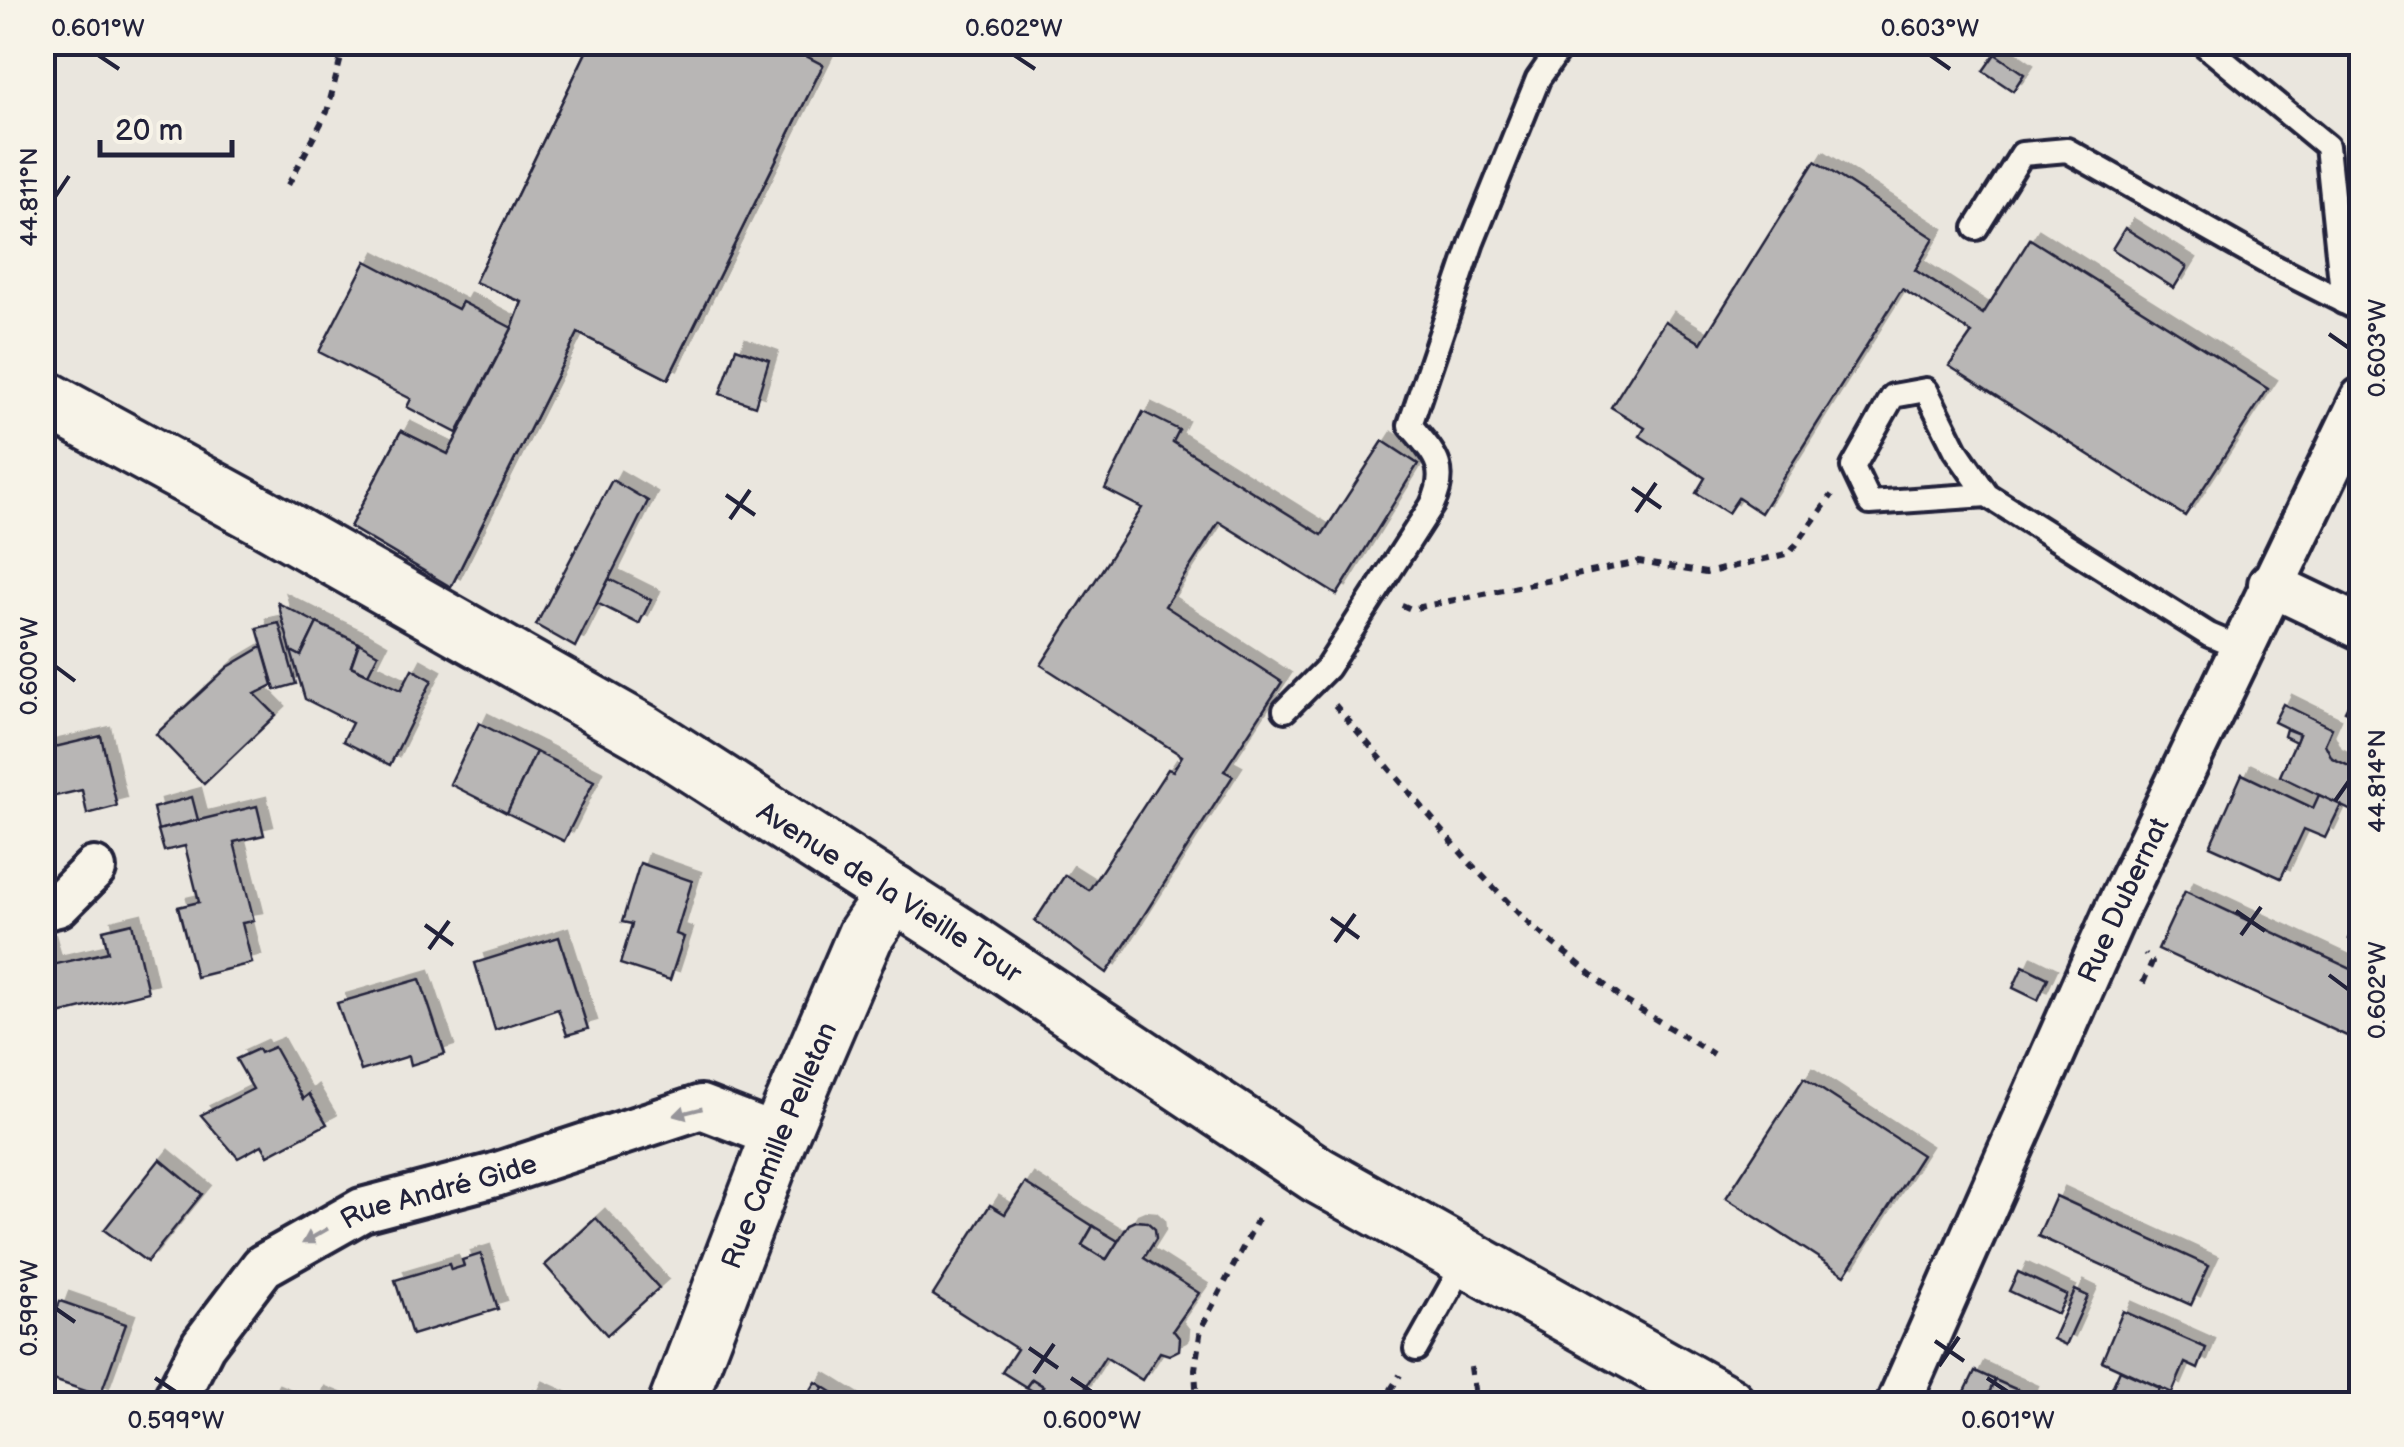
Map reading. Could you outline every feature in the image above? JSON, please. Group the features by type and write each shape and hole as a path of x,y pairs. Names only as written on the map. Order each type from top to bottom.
{"street":[{"name":"Avenue de la Vieille Tour","path":"42,398 642,732 894,892 1318,1175 1727,1404"},
{"name":"Rue Dubernat","path":"1898,1404 2117,909 2362,399"},
{"path":"2270,584 2362,628"},
{"path":"42,909 58,906 94,869"},
{"name":"Rue Camille Pelletan","path":"678,1404 779,1138 865,936 894,892"},
{"name":"Rue André Gide","path":"174,1404 202,1345 264,1266 362,1210 495,1175 701,1107 779,1138"}],"lane":[{"path":"1285,710 1327,668 1442,484 1437,458 1410,425 1479,224 1538,79 1564,42"},
{"path":"2201,42 2327,146 2352,307"},
{"path":"1976,228 2022,154 2067,150 2352,307"},
{"path":"1988,496 1870,503 1853,468 1894,396 1926,390 1956,450 1988,496 2209,636 2240,648"},
{"path":"1416,1348 1467,1258"}],"path":[{"path":"288,186 327,112 345,42"},
{"path":"1374,592 1411,609 1639,562 1706,572 1790,553 1853,468"},
{"path":"1310,685 1342,710 1470,863 1528,923 1622,999 1713,1054"},
{"path":"1197,1404 1194,1369 1200,1328 1258,1219"},
{"path":"1471,1367 1476,1404"}],"building":[{"path":"591,42 648,42 542,257 645,311 753,90 657,42 779,42 823,65 668,379 578,333 451,587 350,527 401,431 448,454 512,328 522,302 475,282"},
{"path":"591,42 779,42 823,65 668,379 578,333 451,587 350,527 401,431 448,454 512,328 522,302 475,282"},
{"path":"1995,54 2024,74 2013,91 1983,71"},
{"path":"1815,161 1934,238 1915,270 1983,314 2030,239 2268,389 2185,516 1949,366 1972,333 1902,289 1761,513 1738,498 1728,513 1696,493 1705,478 1640,436 1645,428 1611,407 1665,321 1701,343"},
{"path":"2125,228 2187,267 2174,288 2112,249"},
{"path":"366,261 458,309 462,302 512,328 457,433 407,407 411,399 319,352"},
{"path":"736,348 769,360 755,406 720,394"},
{"path":"1143,412 1179,430 1173,442 1322,535 1383,441 1418,464 1337,595 1219,522 1165,606 1282,682 1224,771 1233,776 1107,973 1035,921 1065,875 1089,890 1168,769 1173,771 1182,756 1041,665 1142,508 1105,489"},
{"path":"612,480 648,501 575,647 536,625"},
{"path":"609,579 651,600 639,624 597,603"},
{"path":"278,603 317,623 301,656 291,651"},
{"path":"279,623 296,684 275,690 257,628"},
{"path":"317,623 359,643 351,666 401,690 412,669 432,680 390,765 343,741 352,723 305,699 291,651 301,656"},
{"path":"359,643 378,654 368,674 351,666"},
{"path":"262,647 273,685 255,694 276,715 204,784 156,734 228,667"},
{"path":"2358,685 2362,686 2362,719 2345,711"},
{"path":"2283,704 2332,728 2325,744 2332,758 2362,772 2362,790 2352,811 2280,776 2299,734 2274,722"},
{"path":"479,723 536,752 507,813 450,784"},
{"path":"2286,729 2299,734 2296,742 2284,736"},
{"path":"101,736 117,806 87,814 82,790 42,799 42,750"},
{"path":"536,752 594,781 564,841 507,813"},
{"path":"2242,774 2313,808 2319,795 2341,805 2325,838 2304,829 2281,878 2210,846"},
{"path":"192,797 198,820 158,830 153,808"},
{"path":"257,806 264,835 234,842 254,921 242,923 252,963 196,977 178,907 199,902 185,846 164,851 158,830"},
{"path":"640,863 692,881 676,934 684,937 670,980 620,964 632,924 622,922"},
{"path":"2185,891 2362,974 2362,1043 2158,949"},
{"path":"2362,913 2362,945 2349,939"},
{"path":"132,923 148,992 42,1018 42,945 46,944 52,965 108,952 103,930"},
{"path":"559,937 588,1029 567,1035 558,1009 495,1030 475,963"},
{"path":"2023,966 2048,978 2038,1000 2013,988"},
{"path":"420,979 445,1054 411,1065 409,1056 361,1071 337,1003"},
{"path":"274,1047 303,1099 309,1094 327,1124 268,1155 262,1145 238,1158 201,1115 253,1089 236,1059"},
{"path":"1804,1078 1922,1155 1845,1275 1726,1198"},
{"path":"160,1159 202,1194 147,1262 104,1230"},
{"path":"1025,1183 1093,1226 1082,1245 1106,1260 1129,1224 1147,1222 1155,1229 1156,1239 1144,1258 1199,1293 1173,1330 1180,1339 1179,1350 1169,1355 1160,1352 1142,1380 1105,1357 1075,1404 1055,1404 1038,1394 1043,1386 1032,1379 1026,1387 1002,1372 1017,1349 933,1295 990,1205 1005,1214"},
{"path":"2056,1196 2209,1266 2191,1305 2038,1236"},
{"path":"596,1218 659,1288 607,1335 545,1265"},
{"path":"1093,1226 1118,1241 1106,1260 1082,1245"},
{"path":"481,1254 498,1309 412,1335 395,1280 449,1264 451,1270 464,1266 462,1260"},
{"path":"2018,1272 2067,1295 2058,1314 2009,1291"},
{"path":"2075,1290 2088,1296 2066,1345 2053,1339"},
{"path":"60,1301 126,1324 100,1396 42,1376 42,1350"},
{"path":"2123,1311 2206,1348 2198,1369 2185,1363 2172,1393 2102,1361"},
{"path":"2120,1370 2160,1388 2152,1404 2105,1404"},
{"path":"1975,1371 1995,1380 1985,1402 1990,1404 1959,1404"},
{"path":"1032,1379 1043,1386 1038,1394 1026,1387"},
{"path":"1995,1380 2029,1395 2025,1404 2015,1399 2012,1404 1985,1402"},
{"path":"816,1382 824,1387 813,1404 802,1404"},
{"path":"824,1387 851,1404 813,1404"},
{"path":"534,1391 563,1404 528,1404"},
{"path":"270,1394 294,1404 265,1404"},
{"path":"316,1396 336,1404 313,1404"}]}
